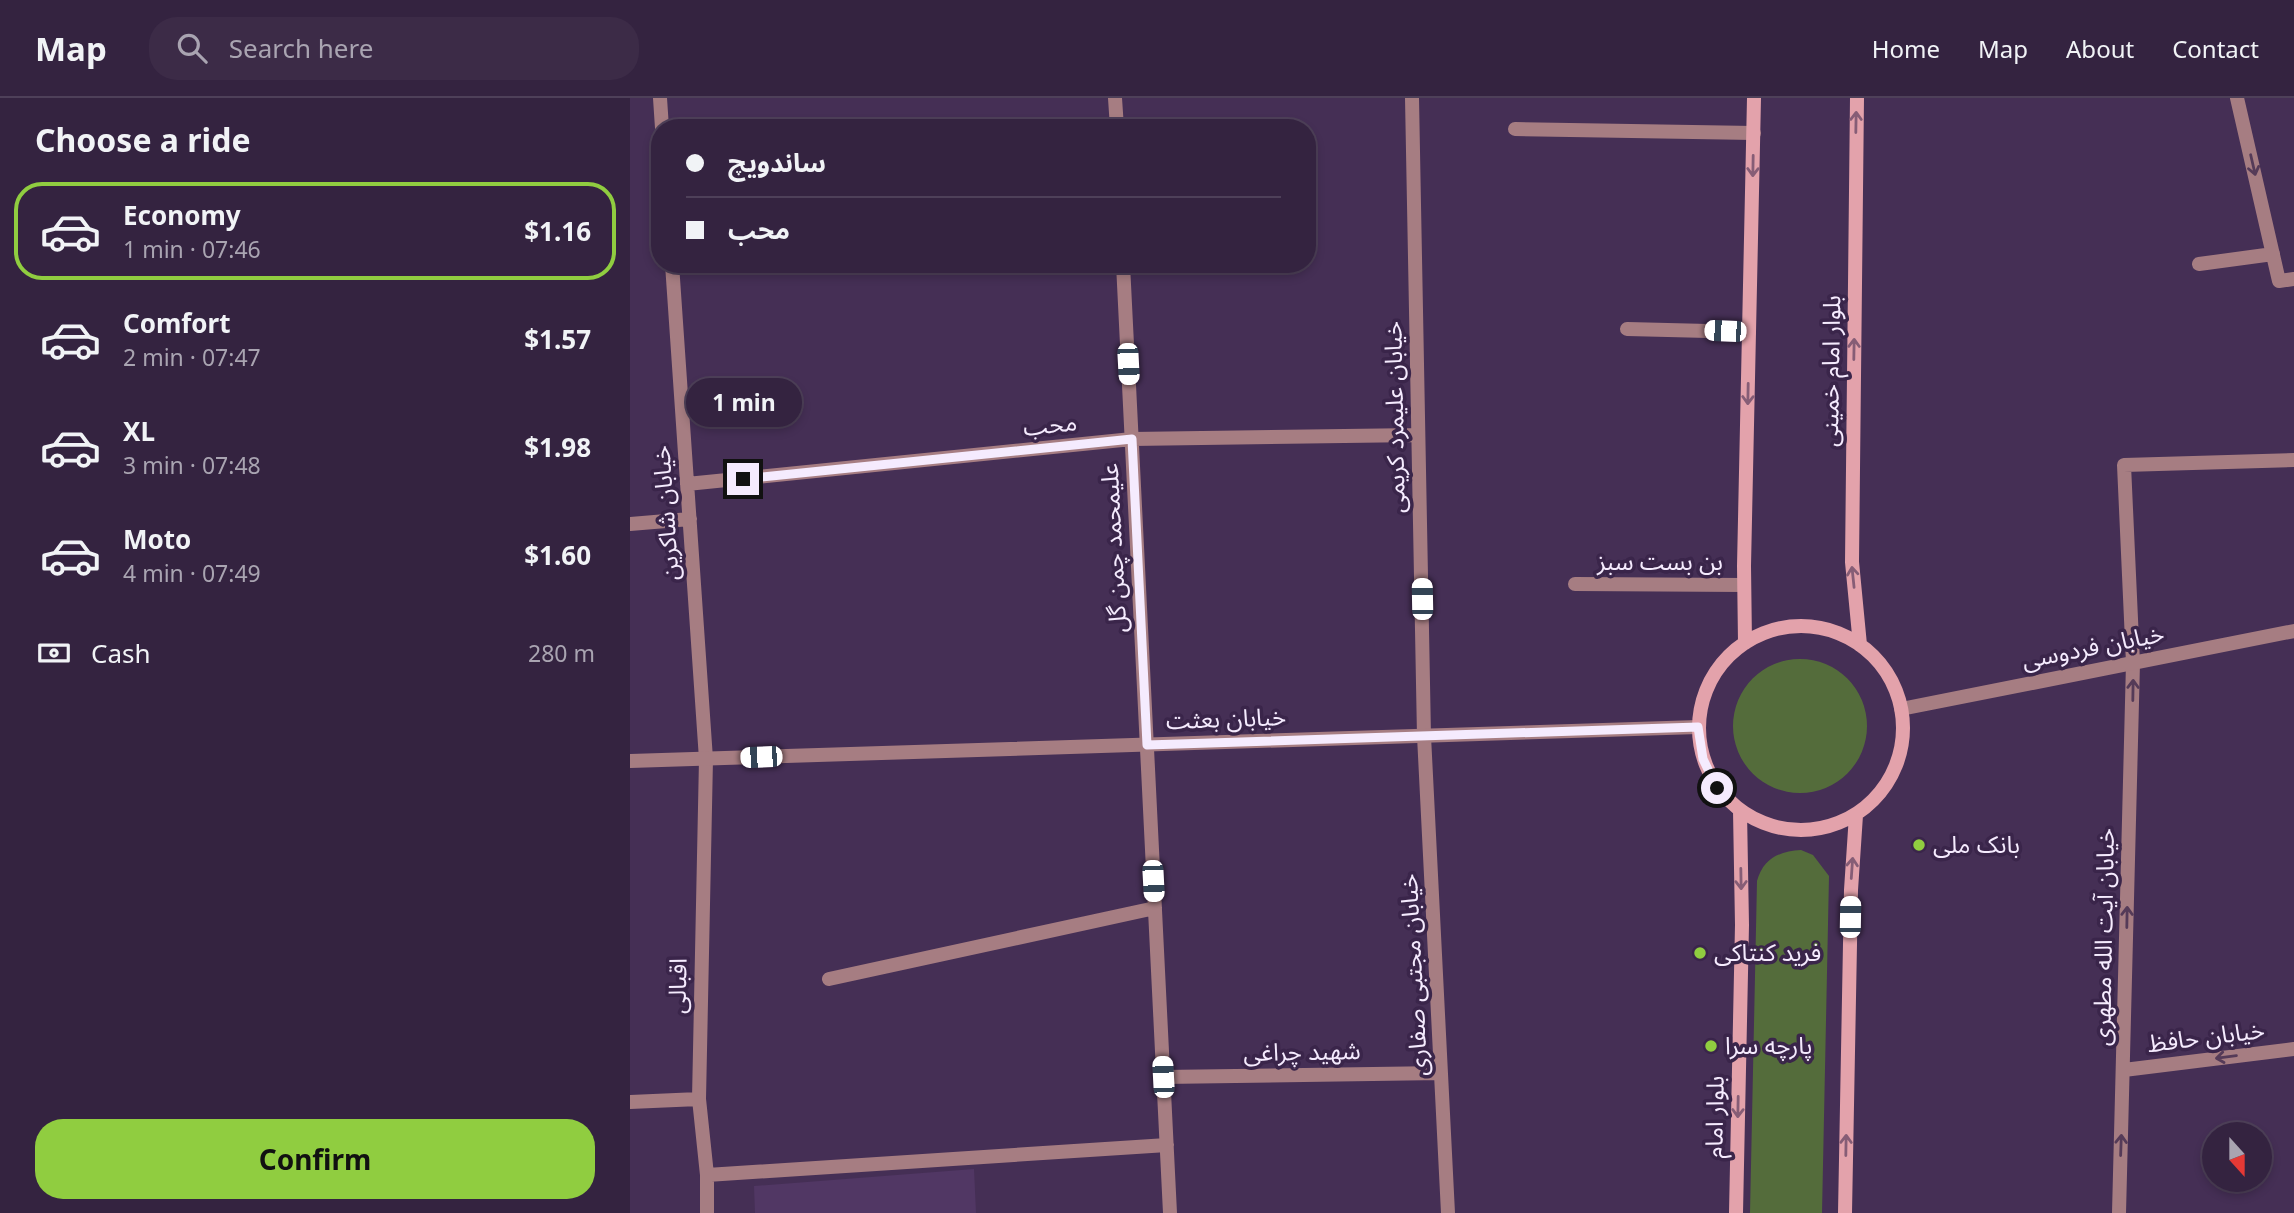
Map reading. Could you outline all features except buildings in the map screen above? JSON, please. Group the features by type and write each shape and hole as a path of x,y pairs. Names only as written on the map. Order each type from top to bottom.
{"main road":[{"path":"1745,643 1754,98"},
{"name":"بلوار امام خمینی","path":"1857,98 1852,562 1860,645"},
{"path":"1803,626 1833,631 1860,645 1883,666 1897,691 1901,709 1902,748 1893,774 1877,797 1856,815 1828,827 1797,831 1767,825 1740,811 1717,788 1703,759 1698,727 1704,694 1720,665 1745,643 1773,630 1803,626"},
{"name":"بلوار امام","path":"1736,1213 1742,925 1740,811"},
{"path":"1844,1213 1851,890 1856,815"}],"street":[{"path":"660,98 661,119"},
{"path":"1115,98 1116,119"},
{"name":"خیابان علیمرد کریمی","path":"1412,98 1424,736"},
{"path":"2238,98 2278,281 2294,279"},
{"path":"1515,129 1754,133"},
{"path":"2199,264 2273,254"},
{"name":"خیابان شاکرین","path":"673,273 706,759"},
{"name":"علیمحمد چمن گل","path":"1123,273 1170,1213"},
{"path":"1627,329 1749,332"},
{"name":"محب","path":"687,484 1132,439 1418,435"},
{"name":"خیابان آیت الله مطهری","path":"2119,1213 2133,663 2124,465 2294,460"},
{"path":"630,524 690,519"},
{"name":"بن بست سبز","path":"1575,584 1744,585"},
{"name":"خیابان فردوسی","path":"1901,709 2294,631"},
{"name":"خیابان بعثت","path":"630,761 1698,727"},
{"name":"خیابان مجتبی صفاری","path":"1424,736 1448,1213"},
{"name":"اقبالی","path":"706,759 699,1099 707,1175 707,1213"},
{"path":"829,979 1155,908"},
{"name":"خیابان حافظ","path":"2124,1070 2294,1049"},
{"name":"شهید چراغی","path":"1163,1077 1441,1073"},
{"path":"630,1102 699,1099"},
{"path":"707,1175 1167,1145"}],"shaded area":[{"path":"974,1169 976,1213 755,1213 754,1186"}],"green space":[{"path":"1800,659 1826,664 1848,678 1862,700 1867,726 1862,752 1848,774 1826,788 1800,793 1774,788 1752,774 1738,752 1733,726 1738,700 1752,678 1774,664"},
{"path":"1801,850 1813,855 1829,876 1822,1213 1750,1213 1757,881 1763,867 1773,858 1786,852"}],"place":[{"name":"بانک ملی","path":"1919,845"},
{"name":"فرید کنتاکی","path":"1700,953"},
{"name":"پارچه سرا","path":"1711,1046"}],"route":[{"path":"743,479 1132,439 1147,745 1698,727 1703,759 1717,788"}]}
